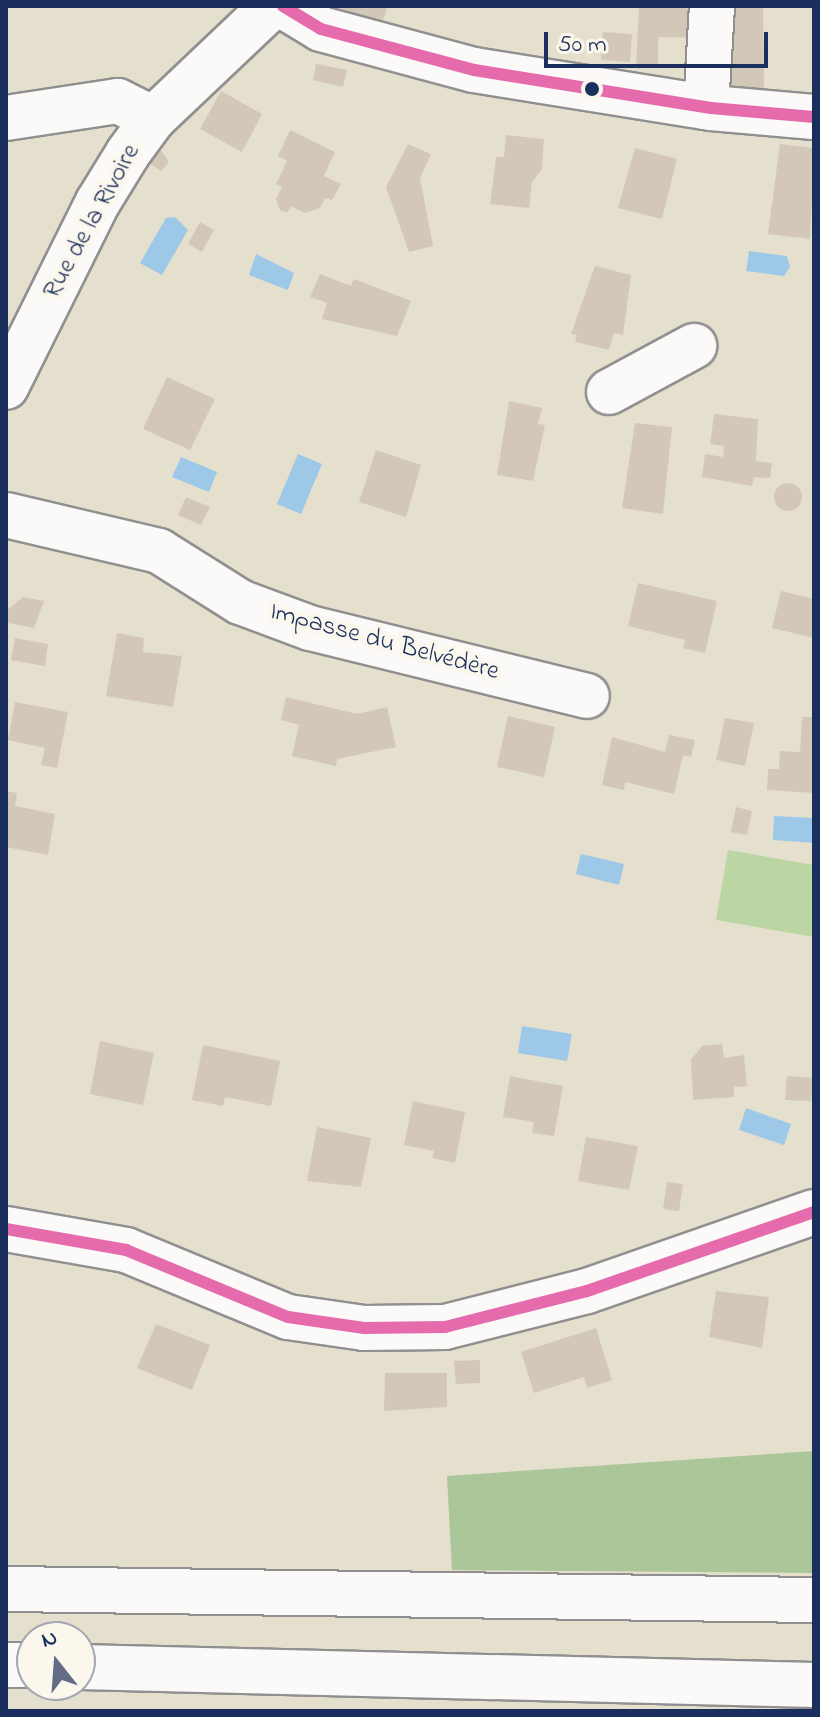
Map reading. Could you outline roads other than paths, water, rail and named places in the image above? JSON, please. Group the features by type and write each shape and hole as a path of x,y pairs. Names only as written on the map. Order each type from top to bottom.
{"main road":[{"name":"Rue de la Rivoire","path":"6,387 98,202 153,119 272,6"},
{"path":"283,6 321,29 474,70 706,107 814,117"},
{"path":"706,107 712,6"},
{"path":"6,118 118,101 153,119"},
{"path":"609,392 694,346"},
{"name":"Impasse du Belvédère","path":"6,515 159,551 240,602 310,628 587,696"},
{"path":"6,1229 126,1250 288,1317 364,1328 445,1327 587,1291 814,1212"},
{"path":"6,1589 814,1600"},
{"path":"96,1667 814,1685"}],"water":[{"path":"175,217 188,230 162,275 140,263 166,218"},
{"path":"749,251 787,256 790,267 784,276 746,271"},
{"path":"256,254 294,273 288,290 249,275"},
{"path":"298,454 322,464 301,514 277,504"},
{"path":"181,457 217,472 209,492 172,477"},
{"path":"774,816 814,818 814,843 773,840"},
{"path":"581,854 624,864 619,885 576,874"},
{"path":"522,1026 572,1034 567,1061 518,1053"},
{"path":"746,1108 791,1124 784,1145 739,1130"}]}
